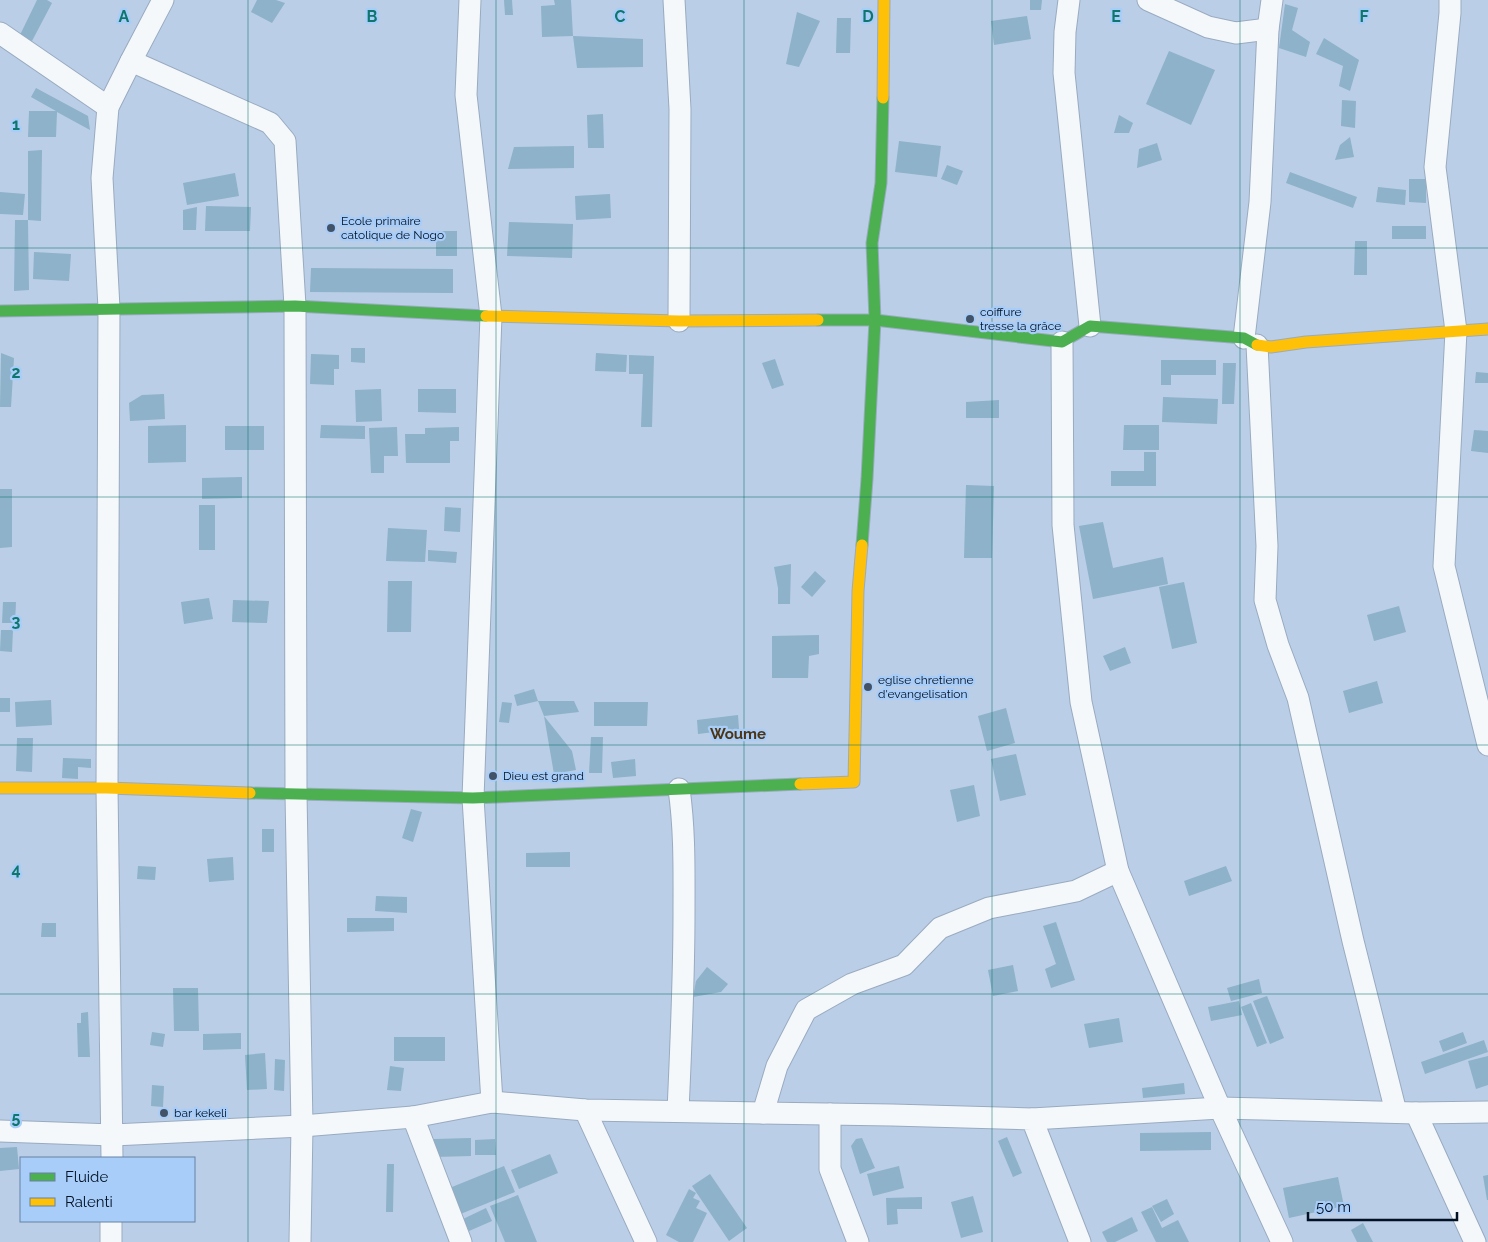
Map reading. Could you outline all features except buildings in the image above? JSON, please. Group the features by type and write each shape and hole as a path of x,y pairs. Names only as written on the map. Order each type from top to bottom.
{"street":[{"path":"112,1157 108,788 109,308 102,178 108,108 130,61 164,0"},
{"path":"470,0 466,95 491,316 472,798 492,1102"},
{"path":"674,0 680,109 679,321"},
{"path":"0,788 108,788 472,798 854,782 858,591 867,479 875,320 872,243 881,182 884,0"},
{"path":"1069,0 1065,32 1064,73 1090,326"},
{"path":"1148,0 1208,28 1236,33 1268,29"},
{"path":"1272,0 1268,29 1251,341 1267,546 1265,600 1278,645 1298,698 1353,941 1406,1113 1475,1242"},
{"path":"1450,0 1435,167 1456,331 1444,566 1488,746"},
{"path":"0,33 108,108"},
{"path":"130,61 270,123 285,141 295,306 296,794 302,1126 300,1242"},
{"path":"0,311 295,306 491,316 679,321 875,320 1062,342 1090,326 1251,341 1271,347 1306,342 1488,329"},
{"path":"1062,342 1063,525 1081,702 1118,871 1220,1108 1282,1242"},
{"path":"678,1111 684,970 684,823 679,789"},
{"path":"764,1113 777,1066 806,1010 852,984 904,966 940,928 989,908 1076,891 1118,871"},
{"path":"0,1131 113,1135 302,1126 413,1117 492,1102 584,1110 1032,1119 1220,1108 1406,1113 1488,1112"},
{"path":"584,1110 646,1242"},
{"path":"830,1114 830,1169 858,1242"},
{"path":"413,1117 461,1242"},
{"path":"1032,1119 1080,1242"},
{"path":"111,1222 111,1242"}],"traffic: fast":[{"path":"862,545 875,320 872,243 881,183 883,98"},
{"path":"0,311 295,306 486,316"},
{"path":"818,320 875,320 1062,342 1090,326 1244,338 1257,345"},
{"path":"250,793 473,798 800,784"}],"traffic: slow":[{"path":"883,98 884,0"},
{"path":"486,316 679,321 818,320"},
{"path":"1257,345 1271,347 1306,342 1488,329"},
{"path":"800,784 854,782 858,591 862,545"},
{"path":"0,788 107,788 250,793"}],"place":[{"name":"Ecole primaire catolique de Nogo","path":"331,228"},
{"name":"coiffure tresse la grâce","path":"970,319"},
{"name":"eglise chretienne d'evangelisation","path":"868,687"},
{"name":"Dieu est grand","path":"493,776"},
{"name":"bar kekeli","path":"164,1113"}],"district":[{"name":"Woume","path":"738,734"}]}
